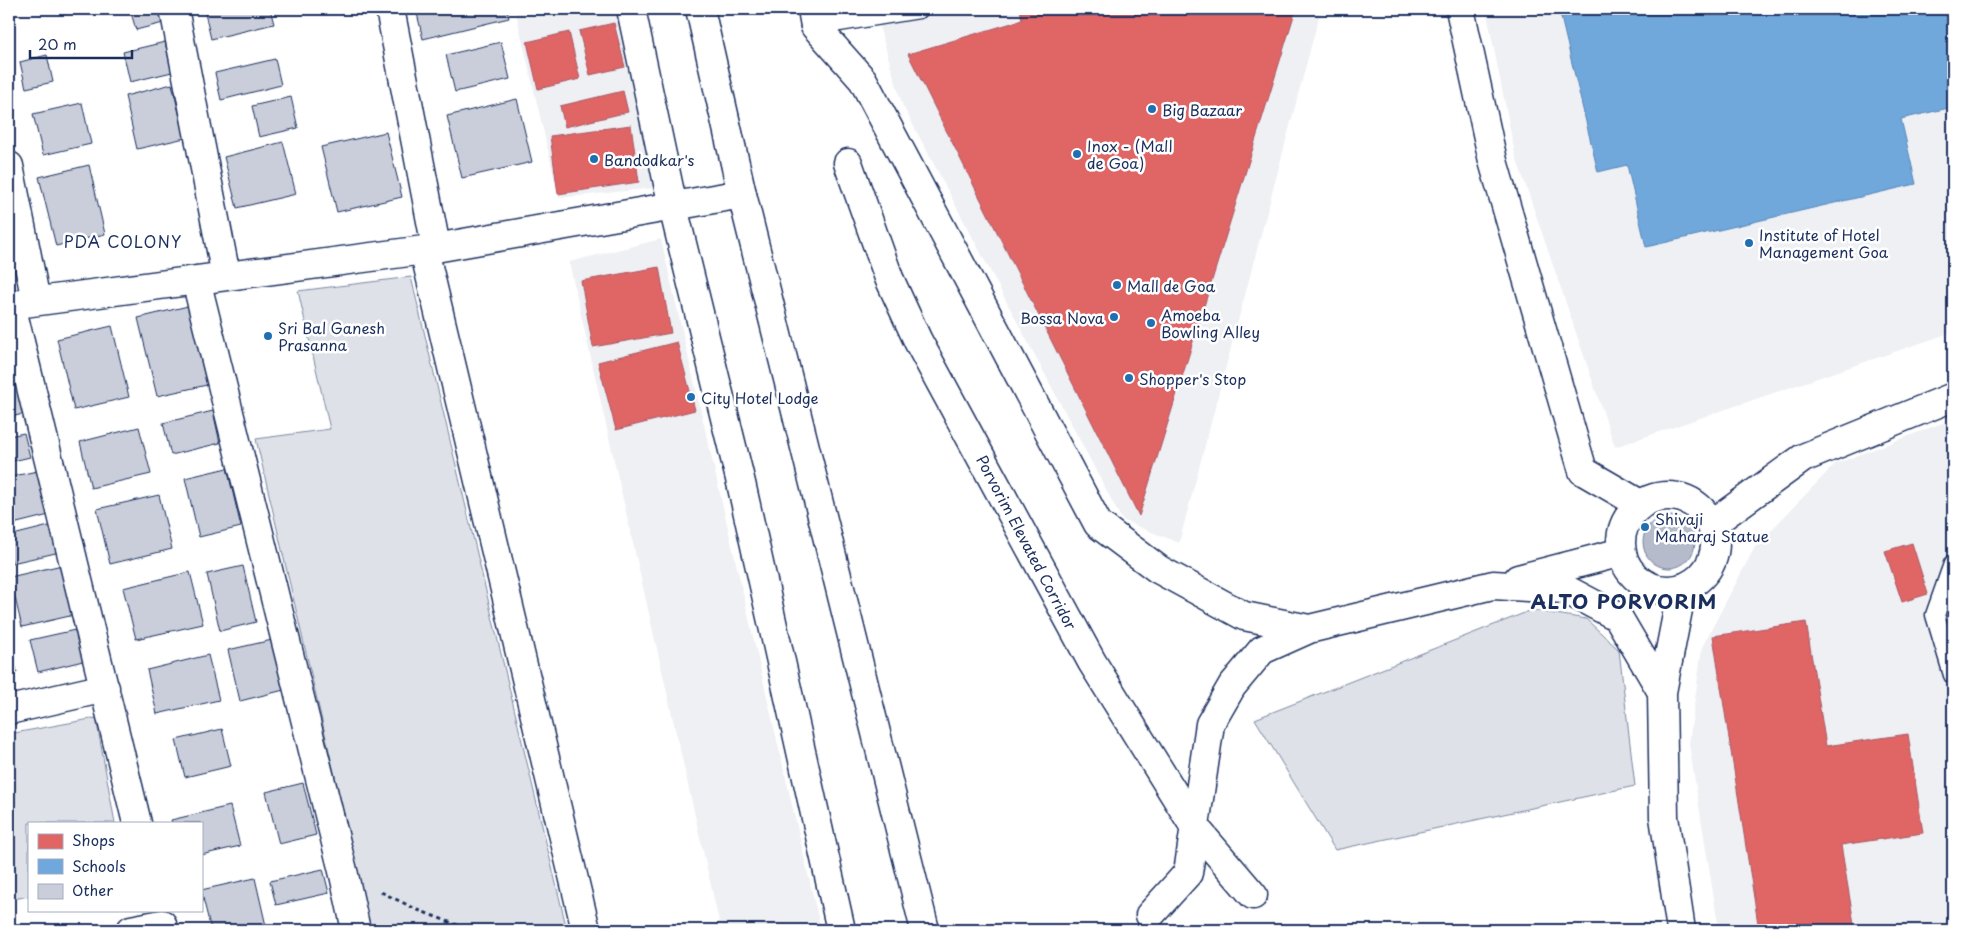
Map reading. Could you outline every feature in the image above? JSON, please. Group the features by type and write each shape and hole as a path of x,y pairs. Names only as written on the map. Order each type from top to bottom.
{"main road":[{"path":"174,9 226,276"},
{"path":"390,9 430,248 586,930"},
{"path":"631,9 673,207 741,483 840,930"},
{"path":"700,9 742,194 925,930"},
{"path":"1460,9 1493,161 1583,471 1640,504"},
{"path":"813,17 863,80 1098,524 1158,569 1244,616 1309,629"},
{"name":"Porvorim Elevated Corridor","path":"848,163 889,278 918,342 1092,662 1194,826 1253,894"},
{"path":"9,166 19,304 137,822"},
{"path":"19,304 430,248 742,194"},
{"path":"196,280 344,874 356,930"},
{"path":"1712,524 1803,458 1953,397"},
{"path":"1667,495 1681,497 1694,503 1705,512 1712,524 1716,539 1715,555 1708,570 1696,581 1682,589 1666,591 1651,587 1637,579 1627,567 1622,552 1621,539 1624,525 1640,504 1653,498 1667,495"},
{"path":"1150,915 1188,873 1210,724 1232,686 1262,650 1309,629 1622,552"},
{"path":"1493,585 1565,589 1618,617 1662,692"},
{"path":"1681,930 1664,817 1662,692 1682,589"},
{"path":"9,710 105,688"},
{"path":"131,930 161,922"}],"lane":[{"path":"813,17 919,9"},
{"path":"1953,564 1935,615 1953,675"}],"path":[{"path":"344,874 418,910 470,930"}],"shaded area":[{"path":"515,9 631,9 674,186 559,198"},
{"name":"Mall de Goa","path":"874,9 1321,9 1179,543 1122,520 902,104"},
{"name":"Institute of Hotel Management Goa","path":"1486,9 1953,9 1953,332 1615,447 1515,154"},
{"path":"661,239 821,930 721,930 569,262"},
{"path":"411,277 567,930 371,930 256,439 330,429 298,291"},
{"path":"1953,419 1953,930 1719,930 1689,744 1702,647 1755,547 1835,464"},
{"path":"1532,610 1586,619 1619,650 1635,786 1335,850 1255,719"},
{"path":"96,718 115,822 28,822 28,896 9,900 9,734"}],"water":[{"path":"1669,516 1683,520 1691,528 1695,542 1691,556 1683,564 1669,568 1655,564 1647,556 1643,542 1647,528 1655,520"}],"building: Shops":[{"name":"Mall de Goa","path":"1020,9 1296,9 1139,516 908,54 1022,20"},
{"path":"614,23 625,67 590,75 579,31"},
{"path":"569,32 580,79 538,89 527,42"},
{"path":"623,91 628,112 565,127 560,106"},
{"name":"Bandodkar's","path":"631,125 639,182 558,194 550,136"},
{"path":"659,267 671,333 593,347 581,281"},
{"path":"677,342 695,410 616,430 598,362"},
{"path":"1912,543 1928,594 1902,602 1885,551"},
{"path":"1806,622 1826,746 1908,734 1923,833 1841,845 1855,930 1759,930 1713,636"}],"building: Schools":[{"path":"1559,9 1953,9 1953,107 1901,119 1916,184 1646,247 1627,165 1598,172"}],"building: Other":[{"path":"130,9 164,9 167,22 136,30"},
{"path":"204,9 270,9 274,24 211,39"},
{"path":"416,9 507,9 509,18 423,39"},
{"path":"165,42 172,72 130,82 123,52"},
{"path":"501,42 510,79 455,92 446,55"},
{"path":"47,55 53,82 26,88 20,62"},
{"path":"275,59 281,85 221,100 215,73"},
{"path":"172,84 185,138 137,149 125,96"},
{"path":"291,97 298,128 259,137 252,106"},
{"path":"517,99 532,162 462,178 447,116"},
{"path":"82,103 91,144 43,155 33,114"},
{"path":"386,132 402,197 337,212 321,147"},
{"path":"283,142 296,194 237,208 224,157"},
{"path":"89,165 105,234 56,246 39,177"},
{"path":"188,306 207,385 157,396 138,318"},
{"path":"112,326 129,397 74,410 57,339"},
{"path":"14,372 24,414 9,417 9,373"},
{"path":"213,411 220,443 171,455 163,423"},
{"path":"139,427 151,474 91,488 80,442"},
{"path":"24,433 30,457 9,462 9,436"},
{"path":"227,468 241,527 199,537 185,478"},
{"path":"42,470 53,514 9,525 9,477"},
{"path":"159,495 172,549 110,564 97,509"},
{"path":"53,525 60,552 12,563 9,551 9,536"},
{"path":"62,565 74,615 22,627 10,577"},
{"path":"243,566 256,622 220,631 207,574"},
{"path":"190,572 203,624 136,639 123,588"},
{"path":"75,630 83,661 38,672 30,640"},
{"path":"272,640 284,690 240,701 228,650"},
{"path":"9,645 17,672 9,674"},
{"path":"208,655 219,700 157,714 147,670"},
{"path":"222,729 231,766 185,777 176,740"},
{"path":"303,783 316,835 279,844 266,792"},
{"path":"230,806 240,846 202,855 202,822 172,822 171,820"},
{"path":"323,869 329,893 276,905 270,881"},
{"path":"255,878 266,926 249,930 211,930 202,890"}],"place":[{"name":"Big Bazaar","path":"1152,109"},
{"name":"Inox - (Mall de Goa)","path":"1077,154"},
{"name":"Bandodkar's","path":"594,159"},
{"name":"Institute of Hotel Management Goa","path":"1749,243"},
{"name":"Mall de Goa","path":"1117,285"},
{"name":"Bossa Nova","path":"1114,317"},
{"name":"Amoeba Bowling Alley","path":"1151,323"},
{"name":"Sri Bal Ganesh Prasanna","path":"268,336"},
{"name":"Shopper's Stop","path":"1129,378"},
{"name":"City Hotel Lodge","path":"691,397"},
{"name":"Shivaji Maharaj Statue","path":"1645,527"}],"district":[{"name":"PDA COLONY","path":"123,241"},
{"name":"ALTO PORVORIM","path":"1624,601"}]}
